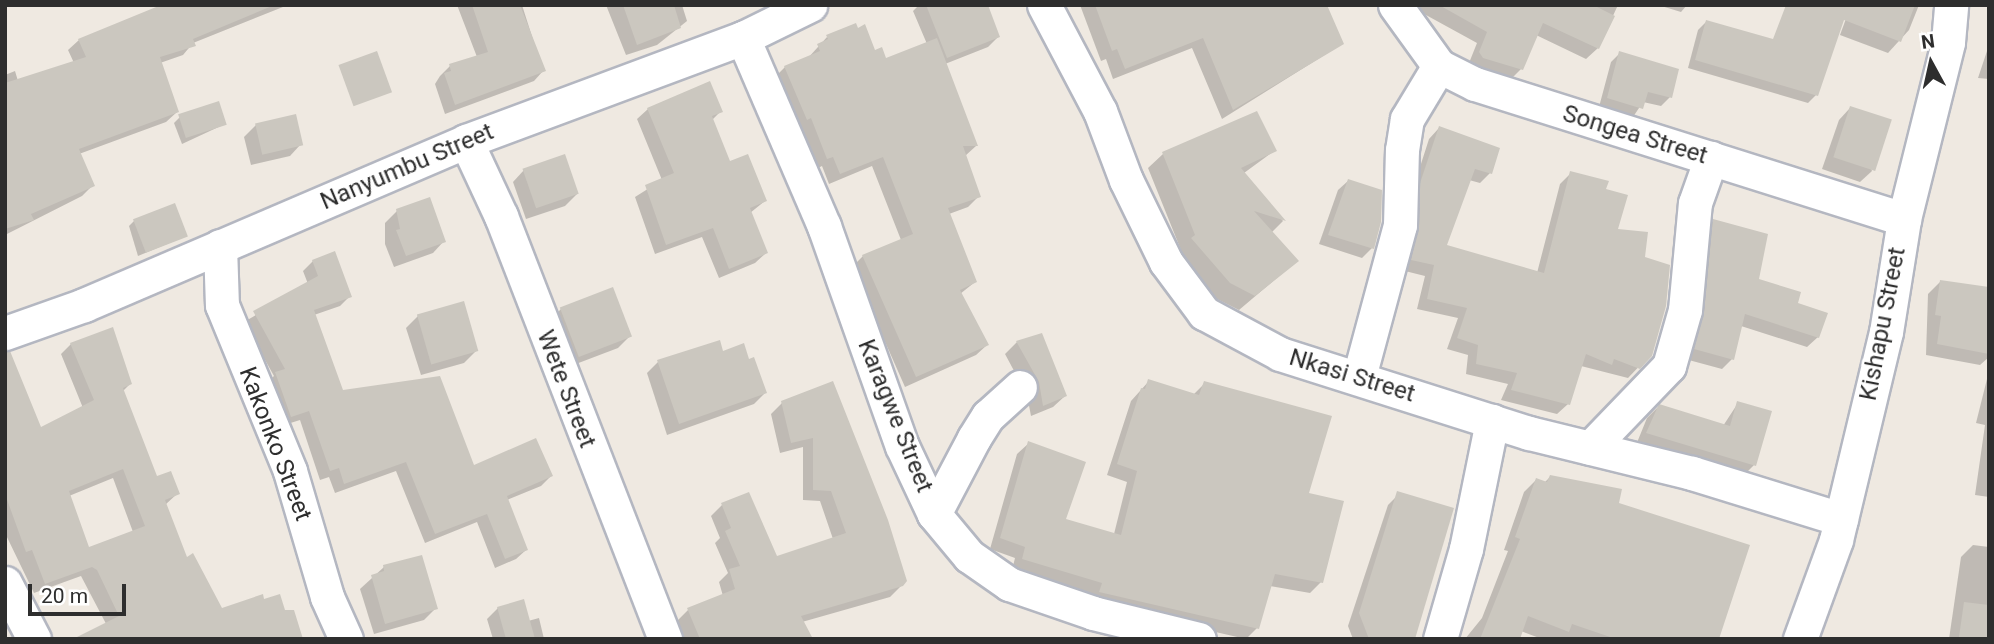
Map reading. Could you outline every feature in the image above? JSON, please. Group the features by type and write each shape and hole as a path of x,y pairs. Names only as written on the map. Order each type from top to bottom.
{"street":[{"name":"Nanyumbu Street","path":"5,333 84,305 466,141 743,38 810,5"},
{"name":"Nkasi Street","path":"1044,5 1100,111 1126,180 1166,262 1204,313 1280,354 1492,421 1841,519"},
{"path":"1359,377 1400,225 1402,150 1408,119 1439,66 1395,5"},
{"name":"Kishapu Street","path":"1800,639 1841,519 1886,332 1904,219 1948,42 1951,5"},
{"name":"Karagwe Street","path":"743,38 824,226 902,446 934,514 969,556 1009,584 1093,613 1199,639"},
{"name":"Songea Street","path":"1439,66 1531,103 1904,219"},
{"name":"Wete Street","path":"466,141 501,216 665,639"},
{"path":"1590,448 1669,366 1685,310 1695,203 1711,158"},
{"name":"Kakonko Street","path":"220,246 222,305 290,471 327,597 346,639"},
{"path":"934,514 988,416 1020,387"},
{"path":"1440,639 1466,550 1492,421"},
{"path":"5,583 34,639"}],"building":[{"path":"161,5 272,6 193,39 196,46 160,57 179,112 79,149 95,186 31,214 34,220 5,229 5,83 86,57 78,39"},
{"path":"472,5 520,5 546,71 455,105 444,73 451,71 449,64 488,52"},
{"path":"623,5 674,5 681,28 637,45"},
{"path":"926,5 988,5 1000,37 947,58"},
{"path":"1095,5 1327,5 1344,44 1233,110 1203,38 1125,69 1117,49 1112,51"},
{"path":"1439,5 1593,5 1615,16 1599,49 1543,23 1523,70 1483,58 1479,52 1487,32"},
{"path":"1786,5 1915,5 1901,42 1844,20 1818,96 1695,60 1706,20 1773,39"},
{"path":"856,23 858,28 865,24 875,50 882,47 886,58 937,38 978,146 963,146 981,197 948,208 977,282 960,290 989,345 916,377 862,255 913,234 883,157 840,174 833,157 827,159 811,118 807,120 784,66 820,51 817,44 828,39 826,35"},
{"path":"377,51 392,92 354,106 338,65"},
{"path":"1619,51 1679,69 1672,98 1648,92 1643,109 1607,98"},
{"path":"710,81 723,112 712,116 730,161 748,154 767,201 750,208 768,253 729,269 713,228 666,245 645,185 674,173 647,108"},
{"path":"219,101 227,125 186,138 178,114"},
{"path":"1850,106 1892,120 1875,171 1833,157"},
{"path":"1257,111 1277,151 1241,168 1286,221 1254,211 1299,261 1255,296 1230,283 1191,238 1195,235 1162,152"},
{"path":"296,114 303,145 262,155 255,123"},
{"path":"1439,126 1500,148 1492,174 1475,169 1447,245 1544,273 1570,171 1609,181 1606,189 1628,195 1618,229 1648,232 1645,257 1670,265 1666,306 1652,356 1640,369 1614,359 1612,365 1586,354 1570,405 1511,390 1517,373 1476,364 1478,345 1457,338 1467,308 1427,299 1434,265 1411,260 1419,226 1420,183"},
{"path":"565,154 579,194 536,208 522,169"},
{"path":"1348,179 1382,190 1381,222 1374,249 1328,235"},
{"path":"430,197 446,242 406,256 396,230 400,229 396,209"},
{"path":"175,203 188,237 146,253 133,219"},
{"path":"1713,219 1768,234 1759,279 1801,292 1798,303 1828,313 1819,338 1745,314 1734,360 1694,349 1704,312"},
{"path":"335,251 352,297 314,310 343,390 440,376 474,465 536,438 553,476 507,496 528,550 505,559 487,514 435,534 406,462 344,484 339,468 330,471 309,411 291,417 275,372 285,369 253,311 318,276 312,260"},
{"path":"1940,280 1989,287 1989,354 1937,344 1941,316 1935,315"},
{"path":"613,287 632,336 579,357 560,307"},
{"path":"464,301 478,351 431,364 417,315"},
{"path":"113,327 132,384 123,388 157,476 171,471 180,494 165,500 187,557 193,553 222,608 263,594 264,599 280,594 285,610 294,610 303,639 73,639 119,616 97,570 92,567 45,584 32,550 26,552 5,494 5,352 10,351 41,427 94,400 70,343","holes":["123,469 145,526 89,547 69,491"]},
{"path":"1042,333 1067,396 1043,406 1039,382 1016,341"},
{"path":"720,340 723,351 744,343 749,359 754,357 767,393 679,424 657,360"},
{"path":"1148,379 1199,395 1204,381 1332,416 1309,493 1344,501 1323,583 1275,574 1259,629 1099,592 1102,583 1022,559 1025,547 1000,538 1028,441 1086,462 1066,519 1121,535 1137,471 1117,464 1141,388 1145,389"},
{"path":"833,381 888,520 907,581 903,586 801,616 813,639 700,639 687,608 735,589 729,569 740,566 725,531 731,528 721,503 749,492 777,556 846,533 831,491 813,490 813,438 791,443 781,401"},
{"path":"1737,401 1772,411 1756,466 1646,433 1659,404 1730,426"},
{"path":"1550,475 1622,489 1619,503 1750,545 1719,639 1616,639 1572,624 1569,632 1528,616 1520,639 1480,639 1520,539 1515,537 1536,478 1547,482"},
{"path":"1397,491 1454,508 1415,639 1369,639 1359,613"},
{"path":"422,555 438,609 385,624 371,575 384,571 383,565"},
{"path":"524,599 535,639 506,639 497,607"},
{"path":"1964,602 1989,605 1989,639 1959,637"}]}
